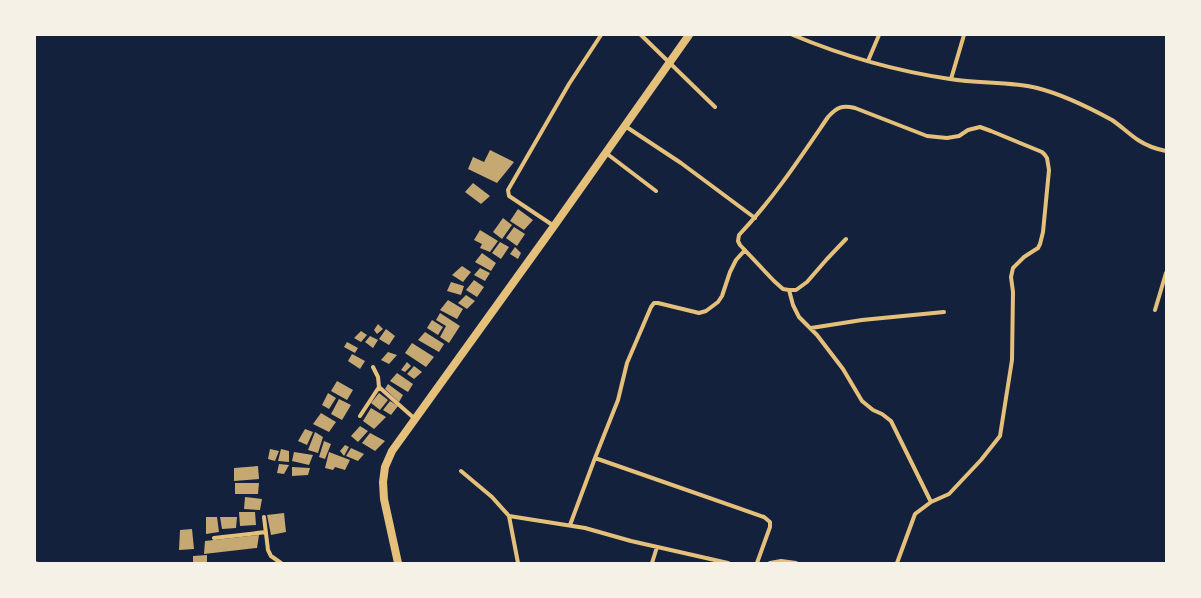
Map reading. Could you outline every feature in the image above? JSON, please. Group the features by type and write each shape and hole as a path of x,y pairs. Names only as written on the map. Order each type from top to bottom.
{"main road":[{"path":"398,563 384,499 383,482 385,467 392,451 689,35"}],"street":[{"path":"554,226 509,196 508,190 570,84 601,35"},
{"path":"642,35 715,107"},
{"path":"793,35 814,44 895,69 951,79 1014,83 1060,95 1113,121 1138,140 1154,149 1166,151"},
{"path":"868,61 879,35"},
{"path":"951,79 964,35"},
{"path":"846,239 826,259 807,282 796,290 783,289 744,250 738,241 739,235 755,218 795,166 828,117 834,111 842,107 846,106 855,108 927,136 953,138 968,130 980,127 1042,152 1048,162 1049,170 1043,232 1040,244 1038,248 1024,257 1013,268 1011,277 1013,297 1012,360 1000,436 981,460 948,494 931,502 915,514 898,563"},
{"path":"624,126 680,163 755,218"},
{"path":"606,153 656,191"},
{"path":"570,525 618,400 627,363 651,307 654,303 658,303 699,313 713,307 722,296 733,266 744,250"},
{"path":"1155,310 1166,273"},
{"path":"789,290 793,305 800,316 842,369 862,401 892,422 931,502"},
{"path":"811,328 862,320 944,312"},
{"path":"360,416 379,387 378,377 373,367"},
{"path":"379,387 415,419"},
{"path":"595,458 764,517 770,522 770,526 757,563"},
{"path":"461,471 492,497 510,516 518,563"},
{"path":"264,516 268,550 271,556 281,563"},
{"path":"510,516 586,528 657,547 728,563"},
{"path":"214,538 266,532"},
{"path":"652,563 657,547"},
{"path":"770,563 781,561 796,563"}],"building":[{"path":"490,150 514,162 497,183 468,169 473,157 484,162"},
{"path":"473,183 490,196 481,204 465,192"},
{"path":"518,209 533,220 524,230 510,221"},
{"path":"503,218 512,225 502,239 493,232"},
{"path":"514,227 525,234 517,246 506,238"},
{"path":"480,230 498,241 490,252 480,248 482,244 474,240"},
{"path":"500,242 509,247 501,259 492,253"},
{"path":"515,247 521,253 518,259 510,254"},
{"path":"482,253 496,263 491,271 475,262"},
{"path":"462,266 471,272 463,282 452,275"},
{"path":"480,268 490,273 485,281 474,275"},
{"path":"474,280 484,287 477,297 466,290"},
{"path":"451,282 464,286 461,295 447,291"},
{"path":"466,295 475,301 467,309 458,303"},
{"path":"448,300 463,309 457,319 440,310"},
{"path":"440,313 460,326 449,343 440,337 446,326 436,320"},
{"path":"432,320 443,327 438,335 427,328"},
{"path":"378,324 383,329 377,334 374,330"},
{"path":"386,329 395,336 389,345 379,339"},
{"path":"361,331 367,335 361,342 354,338"},
{"path":"425,332 444,344 439,352 418,340"},
{"path":"370,336 378,340 373,348 365,342"},
{"path":"347,342 358,348 355,353 344,347"},
{"path":"412,343 434,357 426,367 405,353"},
{"path":"388,352 397,355 389,364 381,360"},
{"path":"352,354 365,361 360,369 348,361"},
{"path":"407,362 411,366 405,372 401,370"},
{"path":"414,366 422,372 414,379 407,374"},
{"path":"397,373 413,384 408,392 390,381"},
{"path":"337,381 353,390 347,400 331,391"},
{"path":"388,384 403,395 399,402 385,389"},
{"path":"328,393 336,398 329,409 322,405"},
{"path":"379,393 388,400 380,410 371,403"},
{"path":"339,399 351,405 342,420 331,414"},
{"path":"390,401 398,406 391,415 383,410"},
{"path":"371,408 386,417 374,429 363,421"},
{"path":"321,413 336,422 329,432 313,424"},
{"path":"360,426 368,431 358,442 351,436"},
{"path":"305,429 313,432 307,445 298,441"},
{"path":"315,432 323,437 318,453 308,450"},
{"path":"370,433 385,441 375,451 362,443"},
{"path":"324,441 331,444 325,459 319,457"},
{"path":"345,445 349,447 344,456 340,451"},
{"path":"351,448 364,454 358,461 346,456"},
{"path":"270,449 279,451 275,461 268,459"},
{"path":"281,449 289,451 289,462 278,461"},
{"path":"294,452 313,455 309,465 292,461"},
{"path":"329,452 350,460 345,470 335,467 333,470 325,468"},
{"path":"279,464 289,465 284,474 277,473"},
{"path":"258,466 259,479 234,481 234,468"},
{"path":"292,467 310,468 308,475 292,476"},
{"path":"235,483 259,483 258,494 235,494"},
{"path":"245,497 262,499 260,510 244,509"},
{"path":"239,512 255,512 256,525 240,526"},
{"path":"284,513 286,532 271,535 267,515"},
{"path":"206,517 217,517 219,532 206,534"},
{"path":"220,517 237,517 236,528 222,529"},
{"path":"192,529 194,549 179,550 180,530"},
{"path":"259,535 257,548 204,554 205,541"},
{"path":"207,555 207,563 193,563 193,556"}]}
